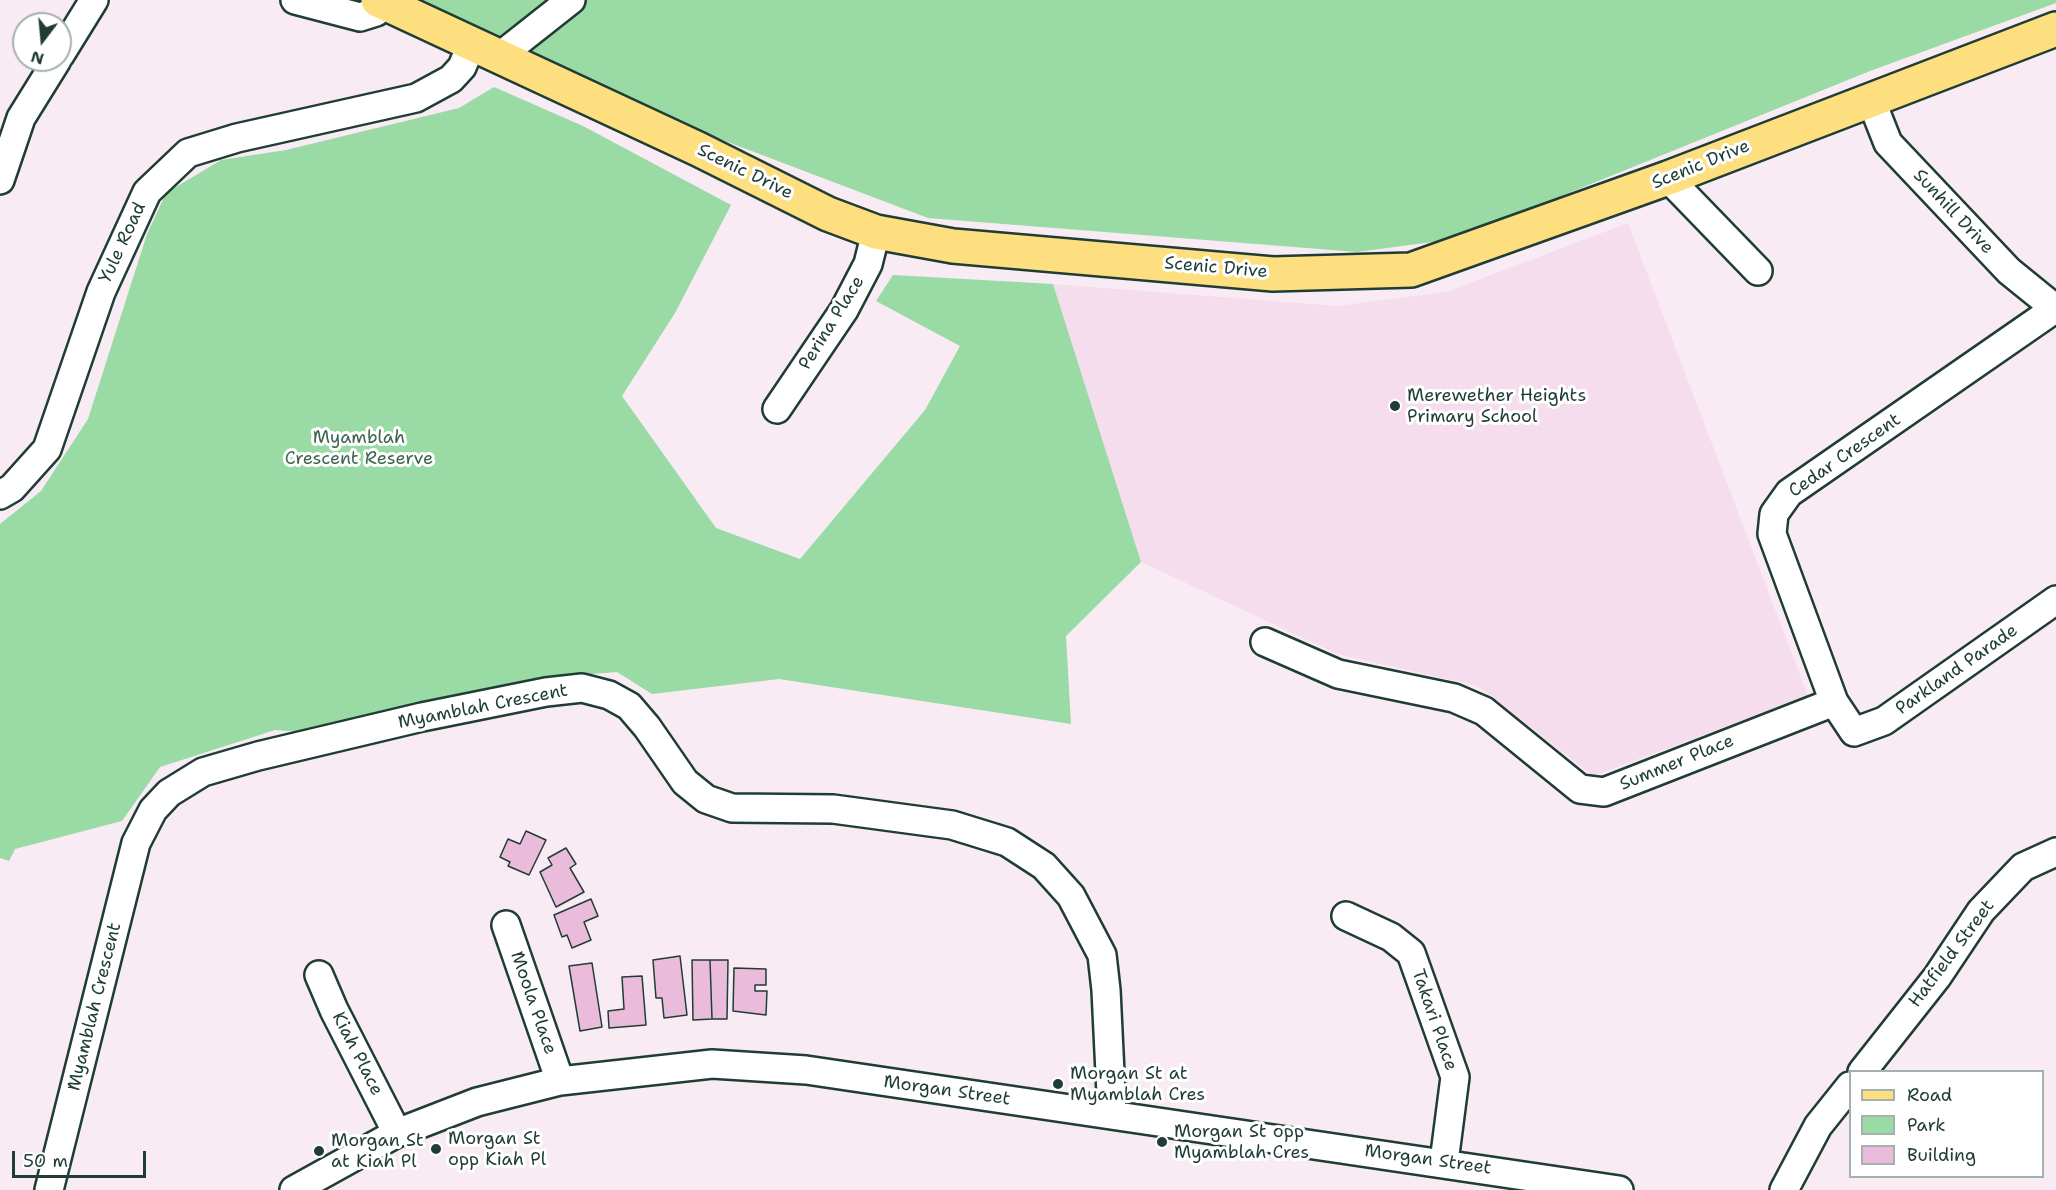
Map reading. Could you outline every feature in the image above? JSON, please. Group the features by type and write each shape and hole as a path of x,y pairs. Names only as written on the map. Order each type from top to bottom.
{"main road":[{"name":"Scenic Drive","path":"381,2 698,149 828,214 876,232 953,246 1273,274 1410,270 1668,178 2056,29"}],"street":[{"path":"72,36 94,0"},
{"name":"Scenic Drive","path":"295,0 360,17 376,12 381,2"},
{"path":"486,49 571,0"},
{"name":"Yule Road","path":"0,495 12,488 47,449 101,292 147,192 188,153 237,138 416,99 451,79 462,67 486,49"},
{"path":"0,180 21,118 50,72"},
{"name":"Sunhill Drive","path":"1871,100 1888,143 2009,271 2056,308"},
{"path":"1668,178 1758,271"},
{"name":"Perina Place","path":"777,409 844,310 868,264 876,232"},
{"name":"Cedar Crescent","path":"1854,732 1834,702 1772,534 1774,514 1789,494 2056,308"},
{"name":"Parkland Parade","path":"1854,732 1884,722 2056,600"},
{"name":"Summer Place","path":"1265,642 1338,674 1454,698 1484,711 1580,789 1604,792 1834,702"},
{"name":"Myamblah Crescent","path":"49,1190 136,843 153,810 169,793 202,772 258,756 433,715 546,692 582,688 609,694 629,706 647,727 685,782 706,800 732,808 833,809 952,825 1006,842 1044,866 1071,896 1102,955 1106,990 1112,1115"},
{"name":"Hatfield Street","path":"1863,1070 1937,976 1981,911 2023,867 2056,852"},
{"name":"Takari Place","path":"1346,916 1391,937 1411,953 1455,1077 1444,1162"},
{"name":"Moola Place","path":"506,925 560,1081"},
{"name":"Kiah Place","path":"319,975 334,1010 397,1133"},
{"name":"Morgan Street","path":"294,1190 397,1133 477,1102 560,1081 712,1064 806,1070 1444,1162 1619,1190"},
{"path":"1784,1190 1818,1126 1849,1088"}],"shaded area":[{"name":"Merewether Heights Primary School","path":"1628,223 1808,696 1593,776 1478,686 1337,654 1141,562 1053,284 1337,306 1446,292"}],"green space":[{"path":"412,0 2056,0 2056,3 1870,71 1455,239 1357,252 928,218 712,136"},
{"name":"Myamblah Crescent Reserve","path":"494,87 583,126 731,205 675,313 622,396 716,528 800,559 925,410 960,346 876,301 893,275 1053,284 1141,562 1066,636 1071,724 779,679 652,694 617,672 555,677 315,733 275,730 160,767 122,821 15,849 9,861 0,858 0,524 41,491 88,419 147,234 166,193 221,160 286,150 459,108"}],"building":[{"path":"526,831 546,840 529,875 508,866 510,862 500,857 508,839 520,844"},
{"path":"566,848 576,864 570,868 584,892 556,907 540,872 552,865 548,858"},
{"path":"591,899 598,916 584,922 591,940 572,948 567,935 562,937 554,915"},
{"path":"680,956 687,1015 664,1018 662,998 656,998 653,960"},
{"path":"692,960 710,960 712,1019 693,1020"},
{"path":"710,960 728,960 727,1019 712,1019"},
{"path":"592,963 602,1027 580,1031 569,966"},
{"path":"734,968 766,969 766,985 755,985 755,991 767,991 766,1015 733,1011"},
{"path":"642,976 646,1025 609,1028 608,1011 624,1009 622,977"}],"place":[{"name":"Merewether Heights Primary School","path":"1395,406"},
{"name":"Morgan St at Myamblah Cres","path":"1058,1084"},
{"name":"Morgan St opp Myamblah Cres","path":"1162,1142"},
{"name":"Morgan St opp Kiah Pl","path":"436,1149"},
{"name":"Morgan St at Kiah Pl","path":"319,1151"}]}
